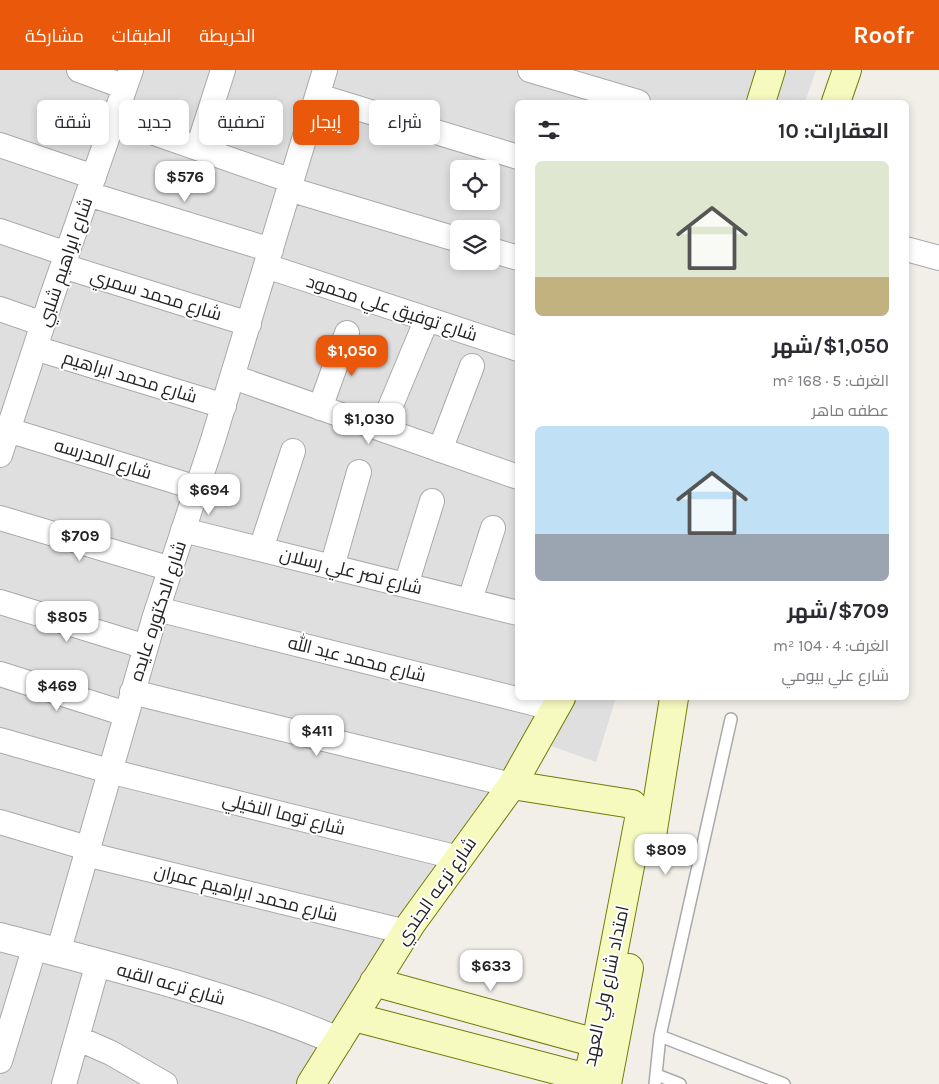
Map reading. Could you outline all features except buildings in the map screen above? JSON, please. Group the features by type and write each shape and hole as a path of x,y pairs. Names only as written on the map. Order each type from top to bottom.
{"main road":[{"path":"762,100 771,70"},
{"path":"837,100 847,70"},
{"path":"374,982 606,1045 648,808 674,700"},
{"name":"شارع ترعه الجندي","path":"312,1084 406,932 512,785 559,703"},
{"path":"512,785 648,808"},
{"path":"354,1017 593,1082"},
{"name":"امتداد شارع ولي العهد","path":"593,1082 606,1045"}],"street":[{"path":"79,70 128,79"},
{"path":"198,148 223,70"},
{"name":"شارع الدكتوره عايده","path":"0,1061 87,851 157,609 224,406 326,70"},
{"path":"530,70 631,100"},
{"name":"شارع ابراهيم شلبي","path":"0,455 8,430 9,394 35,348 128,79"},
{"path":"318,96 515,156"},
{"path":"114,119 198,148 291,185 450,237"},
{"name":"شارع توفيق علي محمود","path":"0,145 91,185 269,258 427,319 515,348"},
{"name":"شارع محمد سمري","path":"0,231 65,260 249,324"},
{"path":"909,250 939,258"},
{"path":"500,253 515,257"},
{"path":"0,309 43,324"},
{"path":"381,429 427,319"},
{"path":"320,408 347,333"},
{"name":"شارع محمد ابراهيم","path":"35,348 224,406"},
{"path":"440,450 472,366"},
{"path":"233,377 515,476"},
{"name":"شارع المدرسه","path":"8,430 197,488"},
{"path":"261,549 292,451"},
{"path":"332,567 359,472"},
{"path":"406,585 432,501"},
{"path":"0,518 171,569"},
{"path":"470,600 493,528"},
{"name":"شارع نصر علي رسلان","path":"184,530 470,600 515,613"},
{"path":"0,602 146,648"},
{"name":"شارع محمد عبد الله","path":"157,609 515,693"},
{"path":"0,674 512,785"},
{"name":"شارع محمد عبد الله","path":"546,700 559,703"},
{"name":"شارع توما النخيلي","path":"0,740 109,771 459,858"},
{"name":"شارع محمد ابراهيم عمران","path":"0,822 87,851 406,932"},
{"name":"شارع ترعه القبه","path":"0,938 98,963 249,1007 291,1021 338,1041"},
{"path":"64,1084 98,963"},
{"path":"77,1038 111,1053 165,1084"}],"lane":[{"path":"680,1084 656,1080 660,1036 731,719"},
{"path":"660,1036 784,1084"}],"shaded area":[{"path":"0,70 816,70 806,100 515,100 515,700 615,700 596,762 526,737 297,1084 0,1084"}]}
